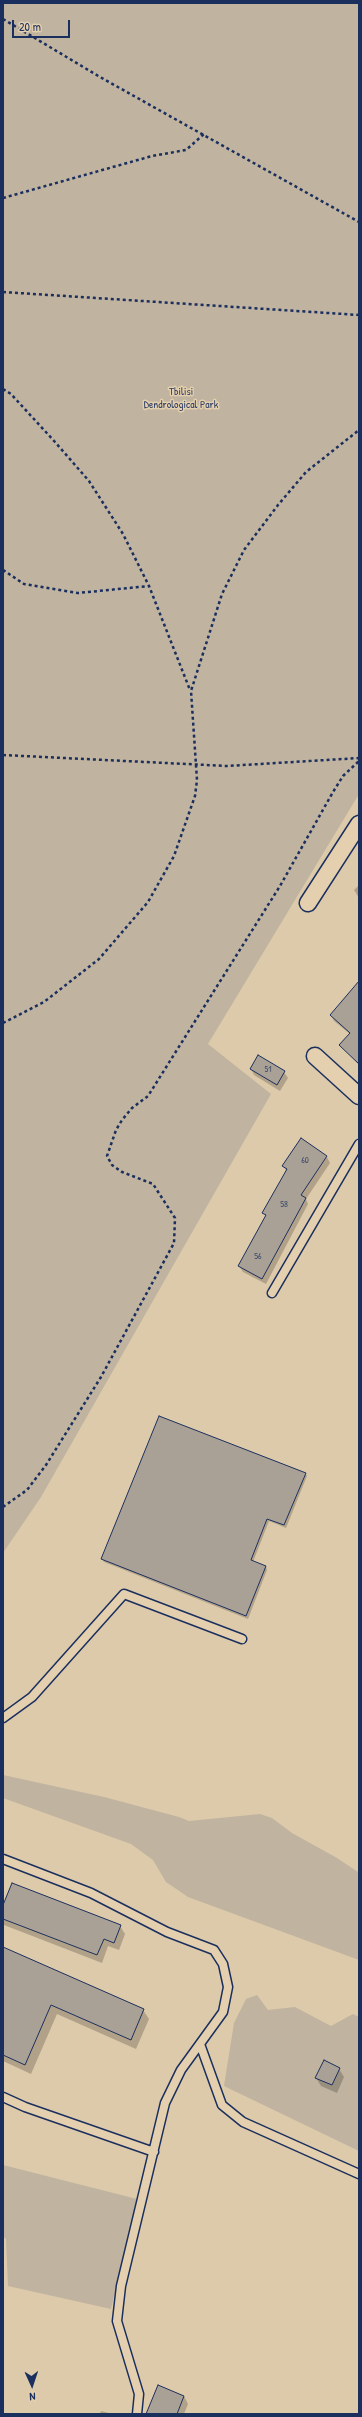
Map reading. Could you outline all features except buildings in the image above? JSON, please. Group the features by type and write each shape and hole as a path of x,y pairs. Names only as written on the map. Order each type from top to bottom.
{"street":[{"path":"308,903 359,824"},
{"path":"315,1056 359,1096"}],"lane":[{"path":"272,1293 359,1144"},
{"path":"3,1718 32,1697 124,1594 242,1639"},
{"path":"3,1859 91,1892 167,1932 214,1950 223,1964 228,1988 223,2012 181,2070 165,2103 121,2286 117,2321 139,2394 137,2414"},
{"path":"200,2044 222,2105 243,2122 359,2174"},
{"path":"3,2097 25,2107 154,2152"}],"path":[{"path":"3,18 106,80 359,222"},
{"path":"3,198 152,156 186,150 204,134"},
{"path":"3,292 359,315"},
{"path":"3,389 11,394 89,481 123,534 149,586 191,691 194,763 197,780 196,796 174,856 148,902 99,959 44,1002 3,1023"},
{"path":"191,691 222,594 244,550 306,472 359,430"},
{"path":"3,570 24,584 78,593 149,586"},
{"path":"3,755 194,763 227,766 359,758"},
{"path":"3,1507 27,1490 46,1465 101,1377 174,1243 175,1218 153,1184 122,1172 112,1165 107,1156 116,1130 132,1108 148,1096 280,886 343,776 359,761"}],"green space":[{"name":"Tbilisi Dendrological Park","path":"3,3 359,3 359,794 208,1044 271,1094 41,1497 3,1553"},
{"path":"3,1775 104,1797 189,1821 260,1814 272,1818 292,1833 337,1858 358,1872 359,1960 188,1897 166,1882 153,1860 131,1844 3,1798"},
{"path":"257,1995 268,2010 295,2007 331,2026 353,2014 359,2017 359,2151 224,2086 234,2023 246,1999"},
{"path":"3,2165 137,2199 111,2309 8,2286 6,2239 3,2236"}]}
